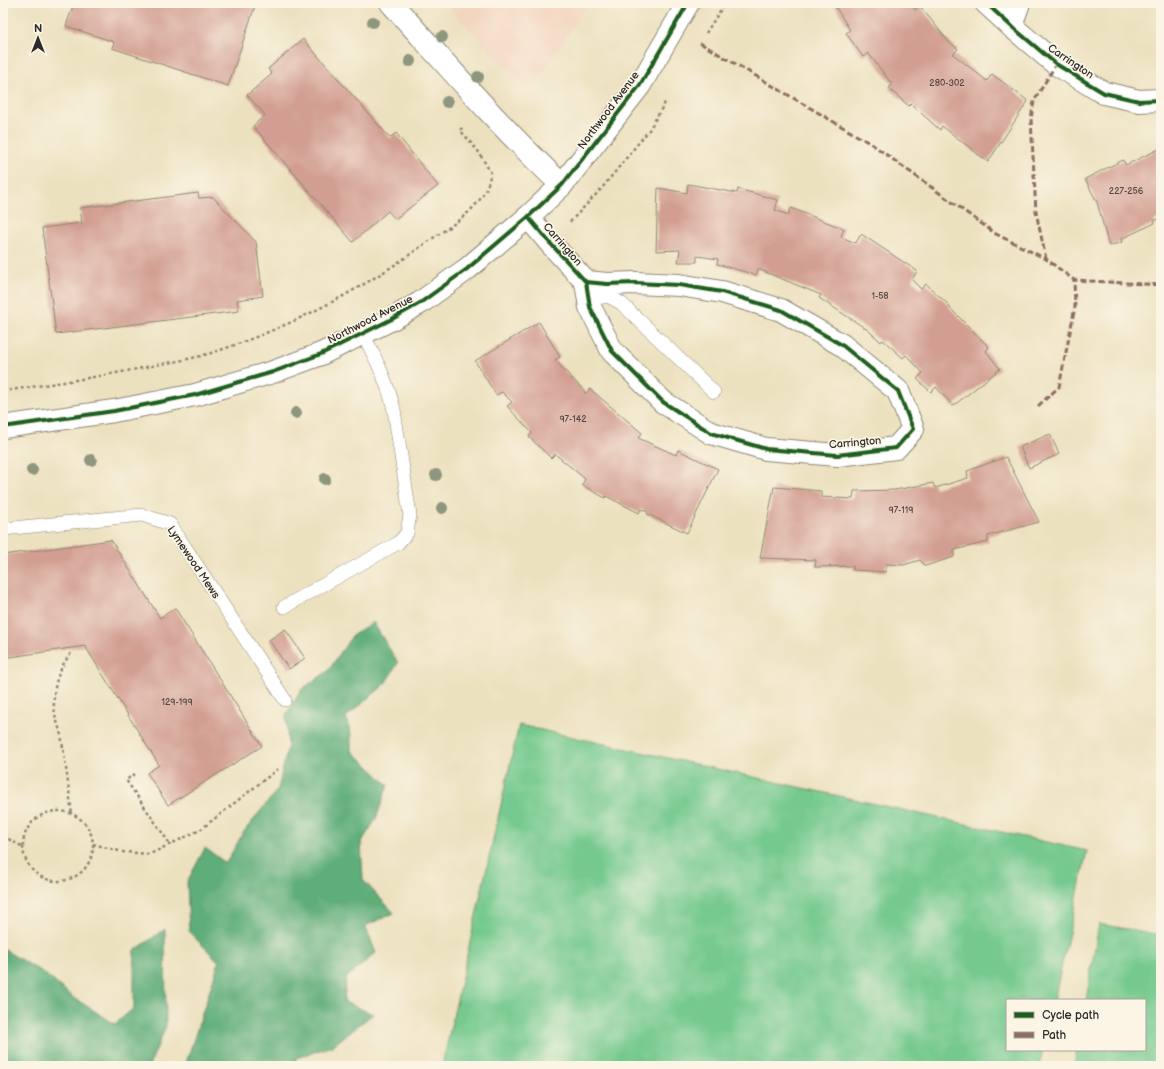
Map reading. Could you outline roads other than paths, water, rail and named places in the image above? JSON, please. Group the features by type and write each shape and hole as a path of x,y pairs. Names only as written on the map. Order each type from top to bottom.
{"street":[{"path":"391,3 483,105 534,159 562,185"},
{"name":"Northwood Avenue","path":"3,427 114,411 195,395 298,364 363,334 420,303 467,269 528,217 562,185 640,85 688,3"},
{"name":"Carrington","path":"986,3 1010,26 1056,64 1104,93 1139,101 1161,100"},
{"path":"1010,26 1019,3"},
{"name":"Carrington","path":"528,217 587,291 590,307 612,351 663,402 711,433 766,449 837,455 896,448 913,429 898,391 842,345 781,310 722,292 679,285 635,283 607,284 587,291"}],"lane":[{"path":"587,291 601,297 608,296 621,303 714,392"},
{"path":"284,607 398,543 407,533 410,515 394,410 390,394 363,334"},
{"name":"Lymewood Mews","path":"3,529 142,515 170,524 285,700"}]}
